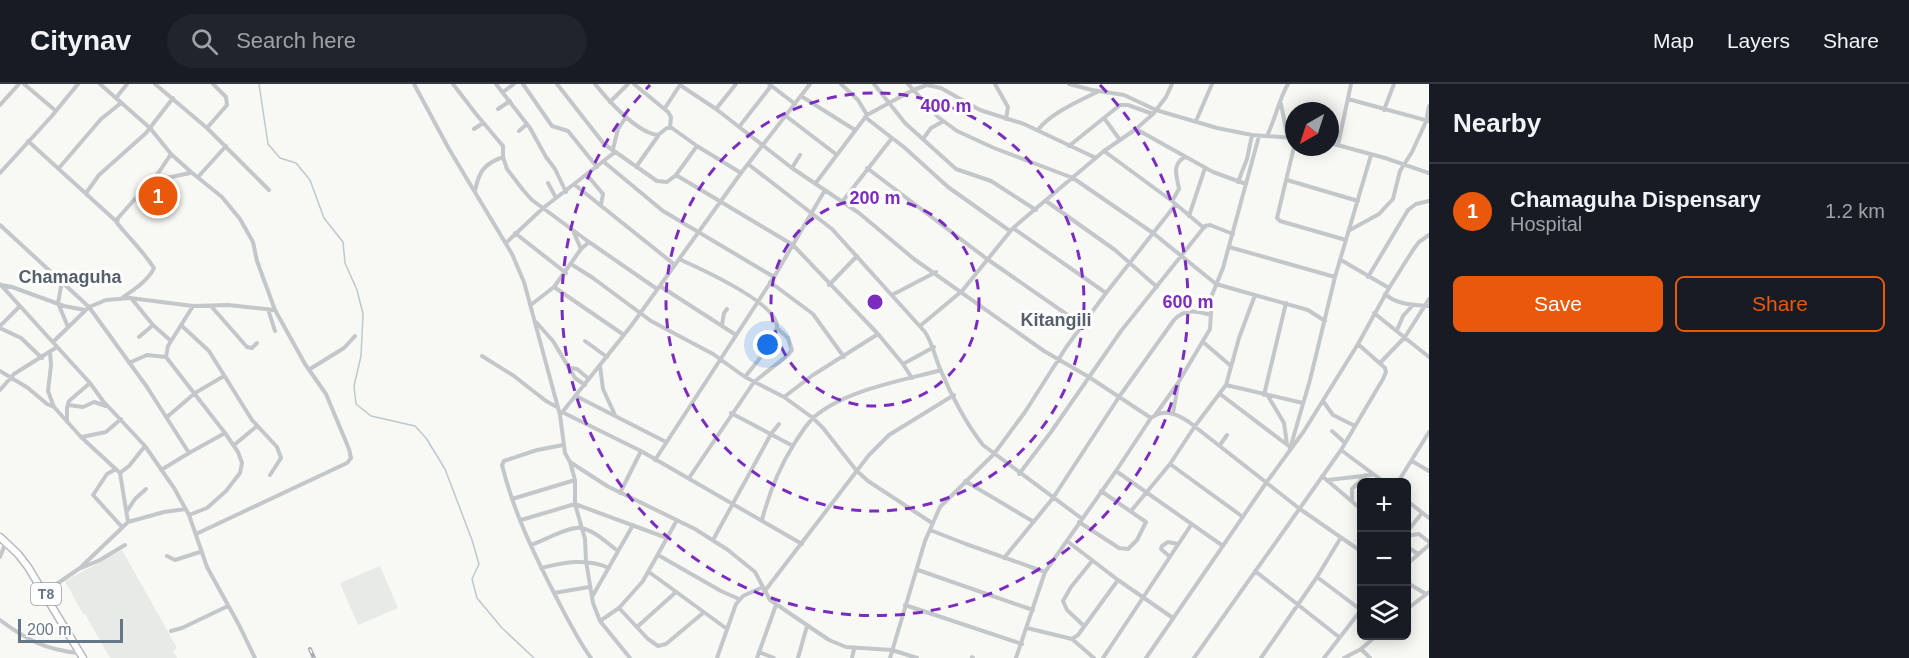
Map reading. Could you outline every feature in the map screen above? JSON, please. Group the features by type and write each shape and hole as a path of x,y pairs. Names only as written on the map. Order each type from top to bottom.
{"highway":[{"name":"T8","path":"3,539 28,567 45,592 82,656"}],"street":[{"path":"24,84 56,111"},
{"path":"0,173 78,84"},
{"path":"100,84 150,128 171,154 222,197 246,228 253,242 257,261 275,310 323,389 334,411 351,458 347,463 196,534"},
{"path":"116,98 127,84"},
{"path":"155,84 207,128 269,190"},
{"path":"207,128 227,105 226,98 213,84"},
{"path":"414,84 506,243 532,304 548,375 561,414 563,445 575,480 575,504 585,539 585,561 591,598 600,621 630,658"},
{"path":"453,84 503,146 503,157 507,169 542,209 658,288 736,335"},
{"path":"496,84 527,124 555,169 566,192"},
{"path":"502,92 514,84"},
{"path":"523,84 552,126 568,132 597,167"},
{"path":"557,84 595,133 614,151 652,178 663,183 676,175 697,146"},
{"path":"595,84 626,117 651,134 658,135"},
{"path":"610,102 628,84"},
{"path":"634,84 665,108 671,117 670,128"},
{"path":"665,108 680,84 873,225 902,250 1044,351 1089,377 1151,418"},
{"path":"716,109 736,84"},
{"path":"561,414 640,314 741,173 810,84"},
{"path":"841,84 858,100 866,116 948,187 1106,293"},
{"path":"874,84 901,118 956,169 991,182 1036,210"},
{"path":"908,84 943,122 957,132 1073,178 1153,234 1216,284 1308,310 1325,321"},
{"path":"995,84 1008,107 1006,119"},
{"path":"1069,84 1129,97 1155,112"},
{"path":"920,326 962,291 1012,229 1104,151 1136,129 1155,112 1172,84"},
{"path":"1196,121 1212,84"},
{"path":"1282,84 1284,91"},
{"path":"1267,136 1288,84"},
{"path":"1339,140 1351,84"},
{"path":"1384,110 1394,84"},
{"path":"0,105 16,85"},
{"path":"739,127 770,85 795,104"},
{"path":"816,184 866,116 913,90 932,85 980,110 1038,130 1096,158"},
{"path":"1038,130 1044,122 1098,91"},
{"path":"801,96 855,130"},
{"path":"86,193 97,178 150,128 173,98"},
{"path":"1348,99 1384,110 1428,118"},
{"path":"498,109 510,101"},
{"path":"59,168 101,120 121,103"},
{"path":"1281,104 1285,118"},
{"path":"1069,146 1118,106 1123,105 1196,121 1217,128 1259,136 1285,138"},
{"path":"1350,230 1379,214 1392,200 1403,164 1412,152 1428,118 1429,106"},
{"path":"786,116 837,155"},
{"path":"506,243 542,209 604,162 614,151 618,129 626,117"},
{"path":"1104,118 1120,140"},
{"path":"923,139 931,128 943,122"},
{"path":"474,129 483,123"},
{"path":"519,130 527,124"},
{"path":"636,167 658,135 670,128"},
{"path":"670,128 741,173"},
{"path":"1136,129 1205,168 1246,184"},
{"path":"1238,182 1247,159 1252,135"},
{"path":"1018,658 1045,572 1151,418 1178,383 1210,328 1212,295 1233,234 1259,136"},
{"path":"842,202 892,138"},
{"path":"28,141 117,223 154,268 136,288 119,300"},
{"path":"1339,144 1429,173"},
{"path":"198,177 226,146"},
{"path":"1104,151 1204,228"},
{"path":"117,223 119,216 171,154"},
{"path":"792,168 800,155"},
{"path":"1288,448 1303,403 1335,277 1371,155"},
{"path":"1292,156 1277,213 1278,220 1346,240"},
{"path":"475,192 480,172 494,160 503,157"},
{"path":"890,658 932,523 943,502 994,454 1082,326 1153,234 1174,203 1179,189 1176,167 1180,160 1186,157"},
{"path":"604,162 656,206 699,234 774,277"},
{"path":"748,164 812,212 837,234 920,326 934,348 940,370 974,433 983,445 1119,548 1128,549 1137,540 1146,523 1101,492"},
{"path":"867,168 987,259 1082,326"},
{"path":"1189,216 1205,168"},
{"path":"152,179 191,172"},
{"path":"587,175 603,194 601,205"},
{"path":"676,175 793,245 878,334 912,378"},
{"path":"1287,180 1358,201"},
{"path":"548,183 556,198"},
{"path":"575,185 675,265"},
{"path":"655,460 771,282 825,190"},
{"path":"1046,201 1130,262 1157,286"},
{"path":"1368,277 1408,210 1416,204 1429,201"},
{"path":"0,225 62,281 87,308 167,417 189,453"},
{"path":"1019,474 1132,315 1204,228 1210,225 1233,234"},
{"path":"573,230 581,249"},
{"path":"515,233 566,273"},
{"path":"1146,658 1288,448 1323,401 1413,250 1429,235"},
{"path":"532,304 554,287 581,249 589,242"},
{"path":"1229,247 1335,277"},
{"path":"829,285 857,256"},
{"path":"679,259 717,277 757,301 774,318 777,328 788,338 792,350 754,382 689,478"},
{"path":"1341,260 1389,288"},
{"path":"571,264 640,314 721,359 745,377 784,397 813,418 834,440 856,471 932,523"},
{"path":"892,294 936,272"},
{"path":"62,281 58,303 68,327"},
{"path":"771,282 813,315 844,357"},
{"path":"0,285 58,303 87,308"},
{"path":"0,285 145,446 186,509 200,552 255,658"},
{"path":"554,287 624,335"},
{"path":"1385,294 1395,301 1427,306"},
{"path":"1131,511 1170,464 1226,385 1239,338 1255,295"},
{"path":"53,342 87,308 106,300 130,298 193,306 228,305 275,310"},
{"path":"130,298 153,325 171,341"},
{"path":"1380,363 1405,337 1427,306 1429,299"},
{"path":"1286,303 1266,395 1284,423 1288,448"},
{"path":"1397,330 1403,316 1413,305"},
{"path":"20,306 0,327 21,338 42,357"},
{"path":"166,357 171,341 193,306"},
{"path":"210,306 247,347 252,348 256,344"},
{"path":"268,309 275,331"},
{"path":"722,325 727,309"},
{"path":"1004,558 1053,498 1119,397 1179,314 1193,311 1211,315"},
{"path":"1374,313 1429,357"},
{"path":"1059,323 1066,314"},
{"path":"535,321 549,335 575,378 585,385"},
{"path":"139,337 153,325"},
{"path":"182,326 209,351 257,426 281,455 278,465 270,475"},
{"path":"745,377 771,341 777,328"},
{"path":"784,397 813,375 878,334"},
{"path":"310,369 344,348 355,336"},
{"path":"585,341 607,357"},
{"path":"1203,342 1231,366"},
{"path":"1194,658 1341,450 1386,374 1385,368 1358,344"},
{"path":"0,390 10,377 57,347"},
{"path":"903,364 934,348"},
{"path":"45,402 52,362 50,352"},
{"path":"129,363 151,354 166,357 234,445 242,463 240,473 226,490 207,508 189,516"},
{"path":"482,356 557,407"},
{"path":"600,365 603,389 616,416"},
{"path":"571,368 577,369 590,379"},
{"path":"762,520 781,466 813,418 857,393 940,370"},
{"path":"0,371 54,407 81,437 117,469 120,473 128,522"},
{"path":"167,417 195,393 224,376"},
{"path":"67,421 69,401 90,383"},
{"path":"1173,413 1178,383"},
{"path":"1226,385 1303,403"},
{"path":"48,393 54,407"},
{"path":"717,658 739,599 764,589 802,544 856,471 889,435 954,394"},
{"path":"1220,394 1288,448"},
{"path":"576,396 666,442"},
{"path":"1323,401 1333,415 1355,426"},
{"path":"68,405 83,407 94,402 109,407"},
{"path":"731,413 793,446"},
{"path":"1156,414 1173,413 1195,426 1300,509 1357,549"},
{"path":"561,414 641,452 802,544"},
{"path":"81,437 106,432 121,419"},
{"path":"713,540 771,434 779,424"},
{"path":"234,445 257,426"},
{"path":"1332,431 1345,443"},
{"path":"1401,478 1429,432"},
{"path":"161,470 225,433"},
{"path":"1220,445 1227,435"},
{"path":"563,445 537,450 502,462 512,499 531,545 568,622 591,658"},
{"path":"120,473 129,466 145,446"},
{"path":"1341,450 1377,478"},
{"path":"620,493 641,452"},
{"path":"1413,461 1429,471"},
{"path":"570,462 620,493 713,540 749,566 776,605 838,645 854,649 892,650 917,658"},
{"path":"1170,464 1243,517"},
{"path":"117,469 107,474 93,495 122,527"},
{"path":"1116,471 1223,546"},
{"path":"1352,501 1352,489 1366,475"},
{"path":"1327,480 1373,475"},
{"path":"1322,476 1357,506"},
{"path":"512,499 575,480"},
{"path":"965,481 1034,522"},
{"path":"127,511 146,489"},
{"path":"1411,503 1429,518"},
{"path":"520,520 575,504 667,538"},
{"path":"45,592 80,568 128,522 164,512 186,509"},
{"path":"1408,532 1422,513"},
{"path":"600,621 619,608 649,572 677,520"},
{"path":"591,598 633,525"},
{"path":"1103,658 1191,525"},
{"path":"531,545 572,529 582,528 618,551"},
{"path":"930,530 1045,572"},
{"path":"1411,534 1419,534 1429,543 1411,561"},
{"path":"0,557 3,539"},
{"path":"1261,658 1317,577 1340,539"},
{"path":"1067,541 1173,618"},
{"path":"1169,556 1163,551 1162,546 1168,542 1178,544"},
{"path":"80,568 126,545"},
{"path":"1411,549 1418,555"},
{"path":"167,556 175,560 200,552"},
{"path":"658,555 739,599"},
{"path":"542,568 585,561 609,568"},
{"path":"1084,626 1067,610 1063,601 1092,561"},
{"path":"918,570 1033,610"},
{"path":"1256,571 1296,605 1340,637"},
{"path":"649,572 727,629"},
{"path":"1317,577 1357,607"},
{"path":"1072,639 1118,580"},
{"path":"1411,584 1427,593 1411,607"},
{"path":"554,593 589,587"},
{"path":"637,627 676,592"},
{"path":"757,658 776,605"},
{"path":"905,605 1022,644"},
{"path":"171,631 228,606"},
{"path":"619,608 652,642 661,646 703,613"},
{"path":"1324,658 1357,615"},
{"path":"0,620 38,645 82,656"},
{"path":"798,658 807,626"},
{"path":"1027,628 1072,639 1094,658"},
{"path":"1344,658 1361,649 1371,640"},
{"path":"852,658 854,649"},
{"path":"1361,649 1370,658"},
{"path":"759,652 774,658"}],"shaded area":[{"path":"122,550 177,648 173,651 177,658 110,658 65,581"},
{"path":"380,566 398,608 358,625 340,583"}],"waterway":[{"path":"259,84 268,144 280,158 296,163 310,180 324,218 343,242 345,263 357,290 363,314 361,356 354,386 356,404 371,416 415,426 426,438 445,469 472,540 479,564 472,579 477,598 502,628 534,658"}],"railway":[{"path":"310,649 314,658"}],"place":[{"name":"Chamaguha Dispensary","path":"158,196"}],"district":[{"name":"Chamaguha","path":"70,277"},
{"name":"Kitangili","path":"1056,320"}]}
